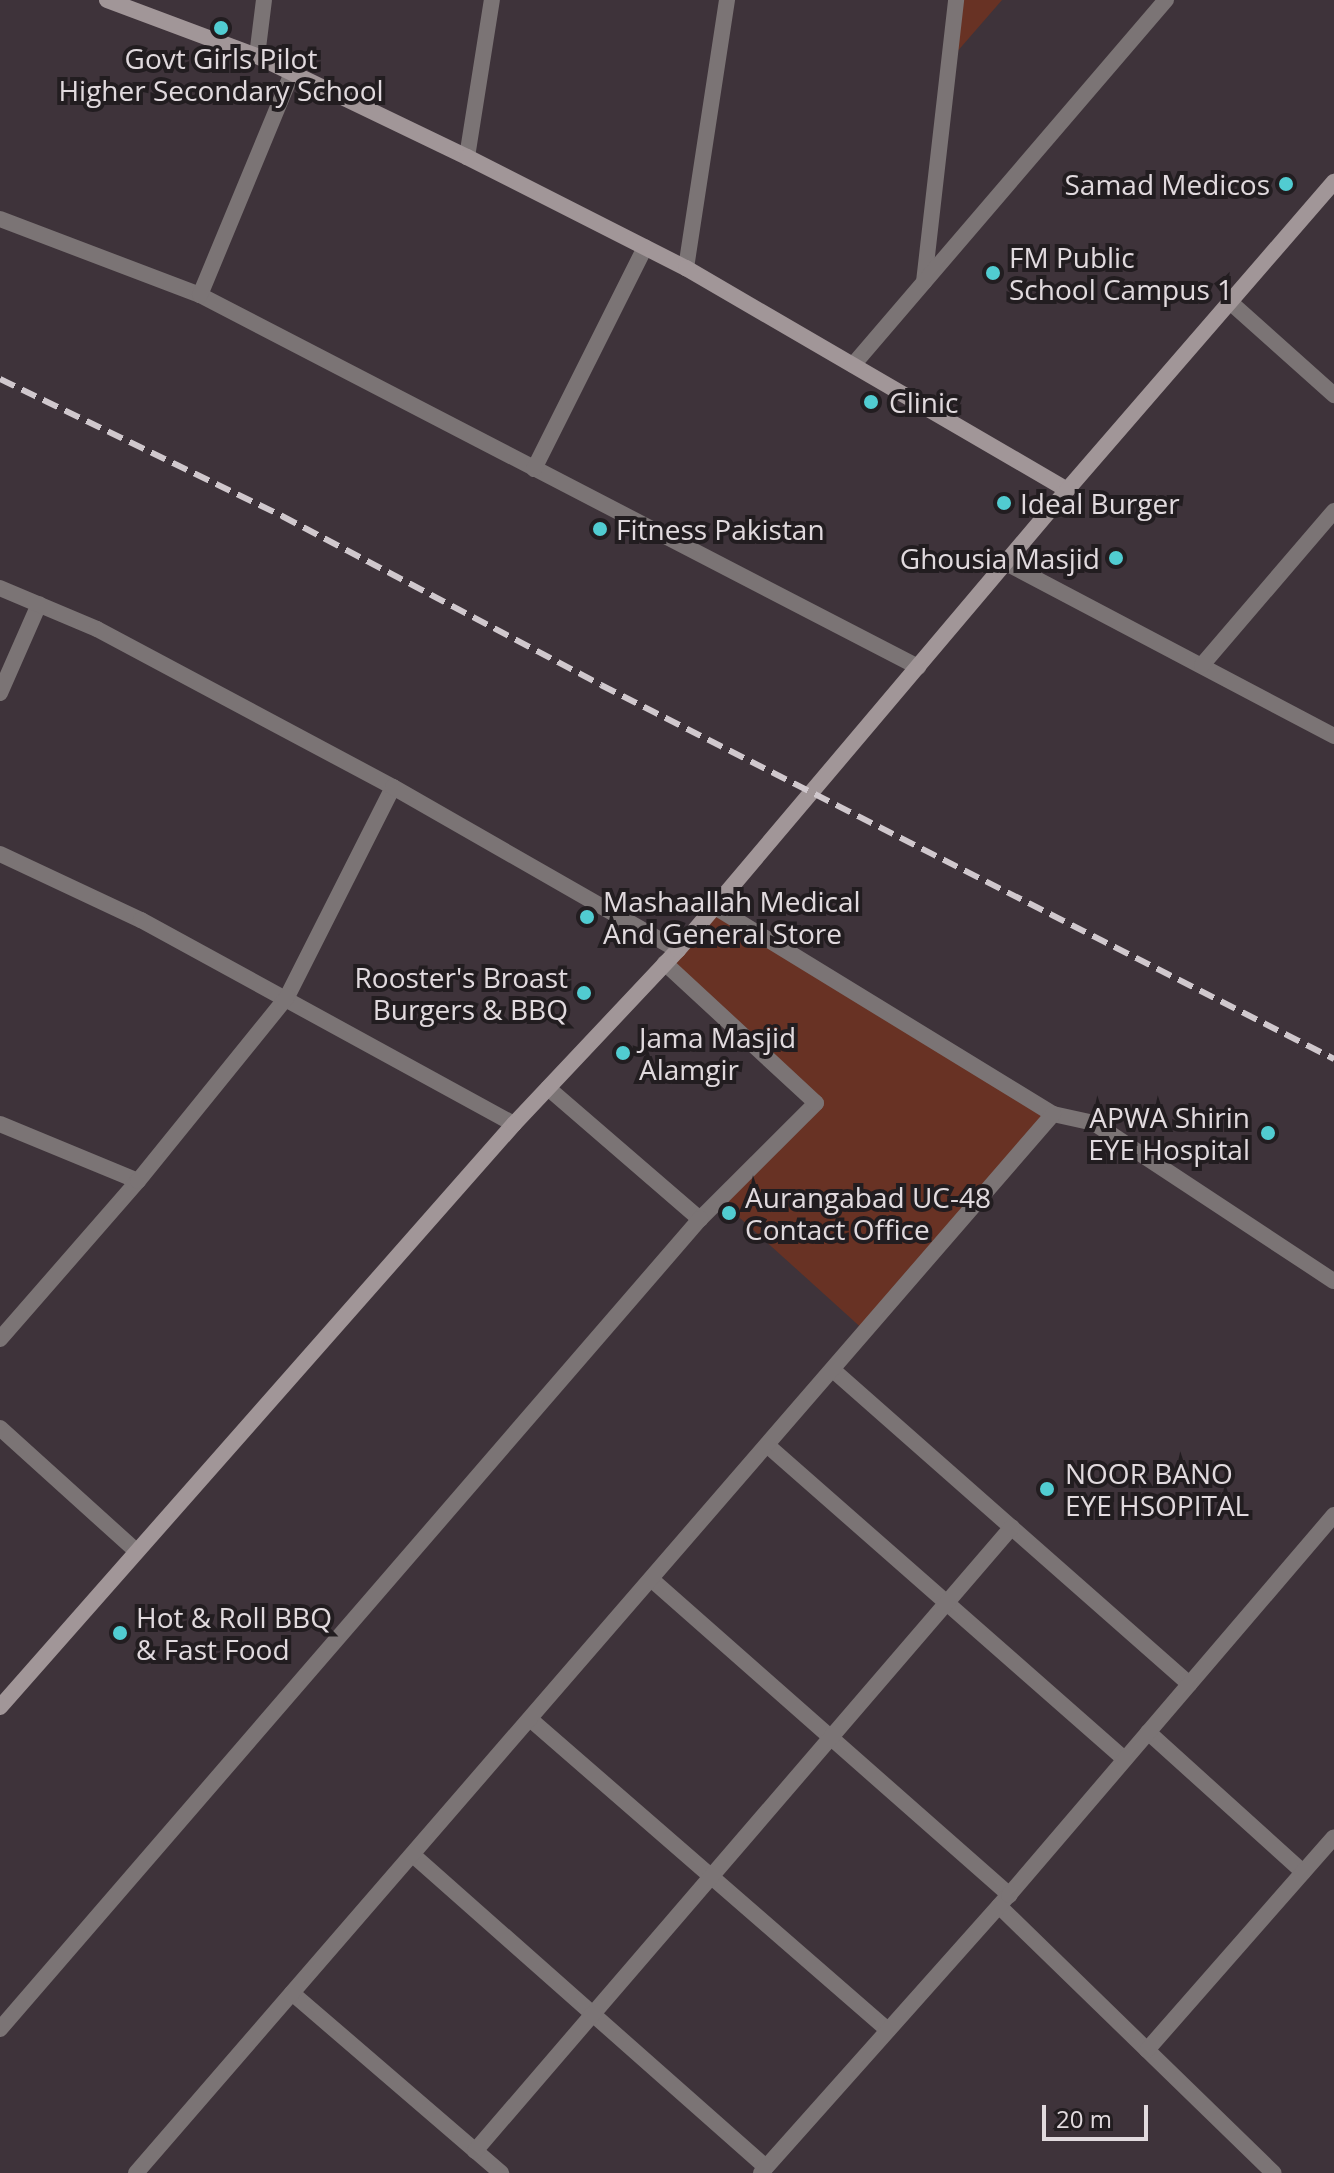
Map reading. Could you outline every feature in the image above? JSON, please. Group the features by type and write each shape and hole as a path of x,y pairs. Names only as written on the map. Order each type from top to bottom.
{"street":[{"path":"107,0 257,56 645,247 1067,490"},
{"path":"257,56 264,0"},
{"path":"467,157 492,0"},
{"path":"686,268 727,0"},
{"path":"924,284 956,0"},
{"path":"853,365 1166,0"},
{"path":"200,295 292,73"},
{"path":"0,1707 514,1124 678,950 1067,490 1334,182"},
{"path":"0,219 200,295 918,667"},
{"path":"534,469 645,247"},
{"path":"1230,302 1334,395"},
{"path":"1202,665 1334,511"},
{"path":"1006,563 1334,736"},
{"path":"0,588 97,629 393,787 678,950"},
{"path":"0,693 39,604"},
{"path":"0,1339 138,1181 287,997 393,787"},
{"path":"0,854 141,920 287,997 514,1124"},
{"path":"715,907 1053,1114 1094,1123 1334,1281"},
{"path":"0,2029 700,1219 816,1103 665,963"},
{"path":"548,1088 700,1219"},
{"path":"136,2173 1053,1114"},
{"path":"0,1124 138,1181"},
{"path":"833,1370 1189,1684"},
{"path":"0,1428 136,1551"},
{"path":"767,1445 1125,1759"},
{"path":"413,1855 764,2170 1004,1900 1334,1515"},
{"path":"475,2151 1012,1527"},
{"path":"651,1579 831,1737 1004,1900 1147,2050 1274,2173"},
{"path":"530,1719 888,2030"},
{"path":"1148,1732 1303,1872"},
{"path":"1147,2050 1334,1837"},
{"path":"292,1993 501,2173"}],"shaded area":[{"path":"956,0 1002,0 949,61"},
{"path":"715,907 1053,1114 866,1332 719,1199 816,1103 665,963"}],"railway":[{"path":"0,379 282,516 601,685 1334,1059"}],"place":[{"name":"Govt Girls Pilot Higher Secondary School","path":"221,28"},
{"name":"Samad Medicos","path":"1286,184"},
{"name":"FM Public School Campus 1","path":"993,273"},
{"name":"Clinic","path":"871,402"},
{"name":"Ideal Burger","path":"1004,503"},
{"name":"Fitness Pakistan","path":"600,529"},
{"name":"Ghousia Masjid","path":"1116,558"},
{"name":"Mashaallah Medical And General Store","path":"587,917"},
{"name":"Rooster's Broast Burgers & BBQ","path":"584,993"},
{"name":"Jama Masjid Alamgir","path":"623,1053"},
{"name":"APWA Shirin EYE Hospital","path":"1268,1133"},
{"name":"Aurangabad UC-48 Contact Office","path":"729,1213"},
{"name":"NOOR BANO EYE HSOPITAL","path":"1047,1489"},
{"name":"Hot & Roll BBQ & Fast Food","path":"120,1633"}]}
